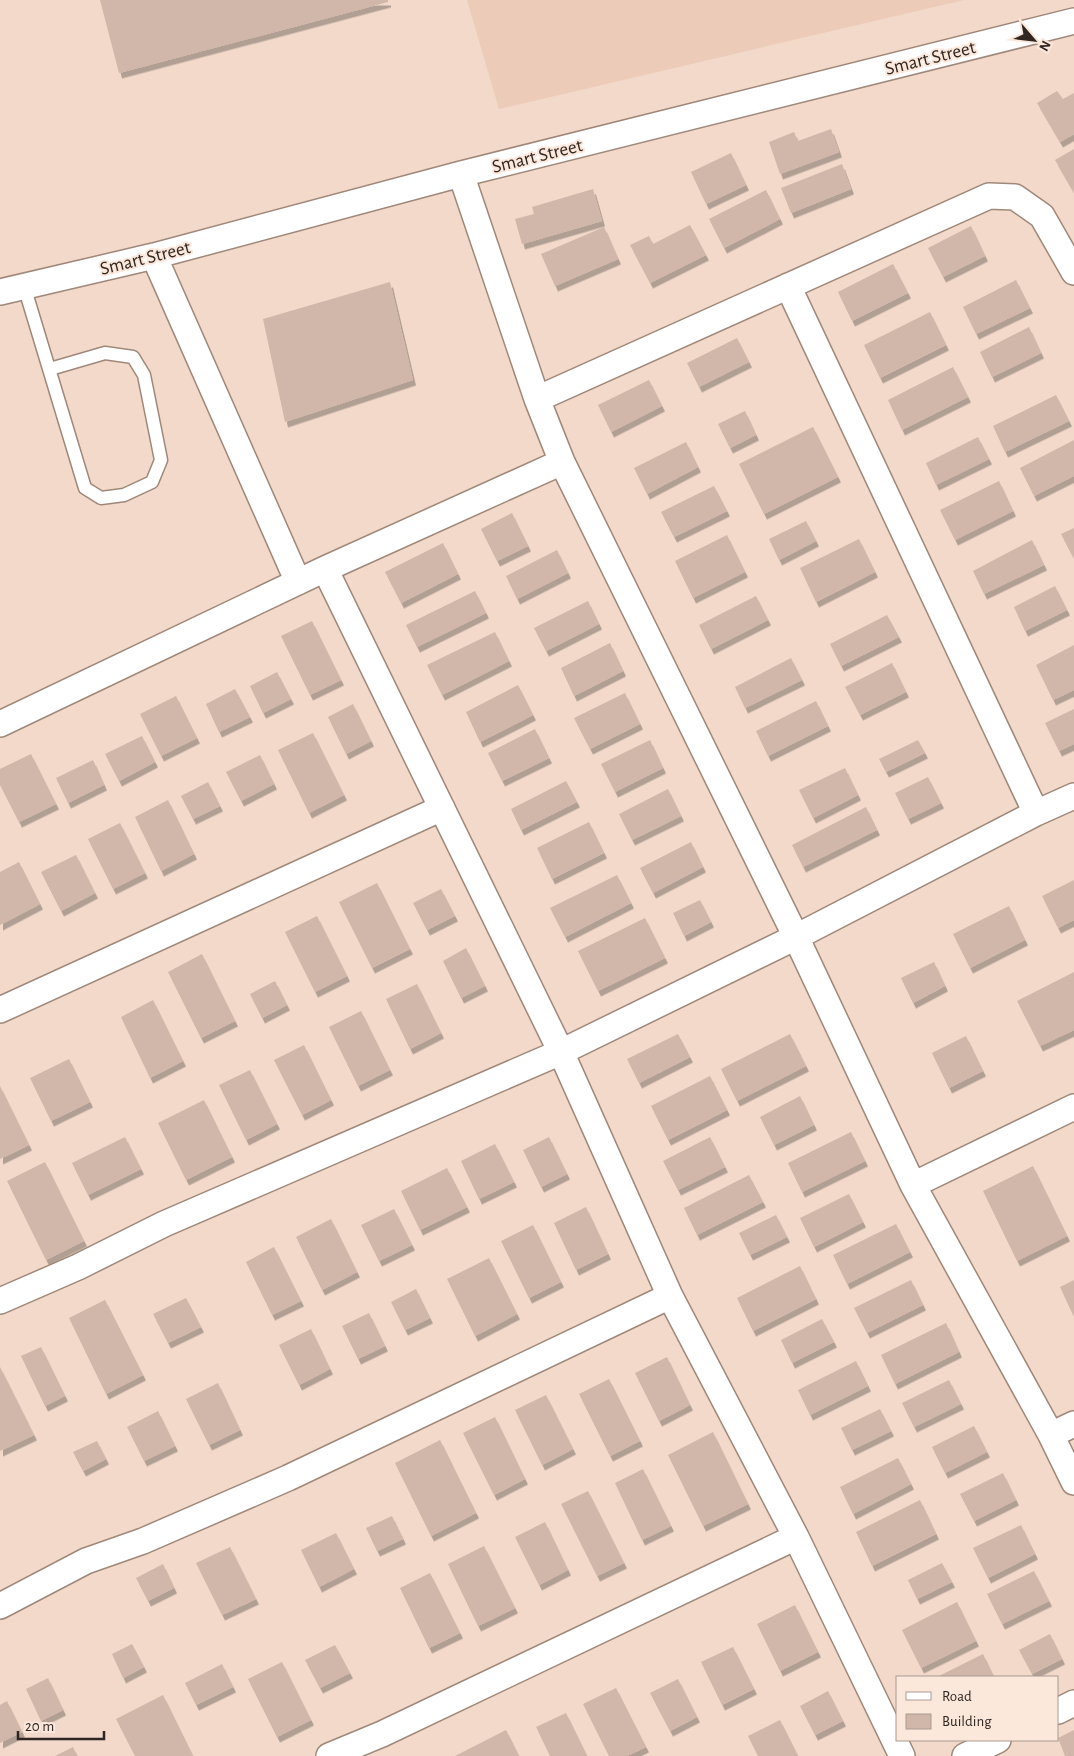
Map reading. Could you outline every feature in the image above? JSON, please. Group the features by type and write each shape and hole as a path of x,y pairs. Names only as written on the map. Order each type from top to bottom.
{"street":[{"name":"Smart Street","path":"0,292 154,256 461,174 1074,21"},
{"path":"461,174 537,399 562,462 796,937 912,1185 1051,1435 1074,1482"},
{"path":"537,399 988,196 1015,197 1042,216 1074,272"},
{"path":"154,256 298,582"},
{"path":"788,286 1036,814"},
{"path":"0,724 325,569 562,462"},
{"path":"325,569 561,1052 670,1296 796,1537 902,1756"},
{"path":"0,1301 78,1267 173,1220 561,1052 796,937 1074,796"},
{"path":"0,1010 42,989 442,808"},
{"path":"912,1185 1074,1106"},
{"path":"0,1606 86,1561 143,1541 288,1478 670,1296"},
{"path":"1051,1435 1074,1424"},
{"path":"329,1756 382,1734 796,1537"},
{"path":"1059,1710 1074,1703"},
{"path":"965,1756 996,1741"}],"lane":[{"path":"24,286 86,488 101,498 124,495 152,482 161,460 144,375 133,357 104,353 50,369"}],"shaded area":[{"path":"467,0 964,0 499,109"}],"building":[{"path":"100,0 388,0 388,2 119,73"},
{"path":"1057,91 1063,99 1074,93 1074,134 1060,142 1037,103"},
{"path":"831,129 839,152 780,174 769,142 794,132 798,141"},
{"path":"1074,149 1074,193 1055,160"},
{"path":"731,153 746,185 706,204 691,172"},
{"path":"842,164 851,189 791,213 781,188"},
{"path":"593,189 602,221 522,244 515,219 534,214 532,207"},
{"path":"766,190 780,219 724,248 709,219"},
{"path":"690,225 706,255 650,283 630,245 649,236 653,244"},
{"path":"971,226 985,256 943,277 928,248"},
{"path":"604,227 618,259 555,286 541,254"},
{"path":"893,264 908,293 852,321 838,292"},
{"path":"1016,280 1030,308 976,334 963,307"},
{"path":"390,282 413,380 285,422 263,319"},
{"path":"930,312 946,345 880,378 864,345"},
{"path":"1029,327 1041,353 992,377 980,352"},
{"path":"737,338 749,362 699,387 687,363"},
{"path":"953,367 968,397 902,430 888,400"},
{"path":"649,380 662,406 611,432 598,405"},
{"path":"1056,395 1069,421 1005,452 993,426"},
{"path":"745,411 756,435 730,448 718,424"},
{"path":"813,427 838,477 764,514 739,464"},
{"path":"978,437 989,459 936,485 926,463"},
{"path":"1074,440 1074,476 1034,496 1020,468"},
{"path":"686,442 698,467 647,494 634,468"},
{"path":"999,481 1013,511 955,540 940,510"},
{"path":"714,486 727,511 674,537 661,512"},
{"path":"512,513 528,546 497,561 481,529"},
{"path":"806,521 816,541 779,560 769,539"},
{"path":"1074,528 1074,559 1061,534"},
{"path":"727,535 745,572 693,598 675,561"},
{"path":"859,539 875,572 816,602 800,568"},
{"path":"1032,540 1044,565 984,594 973,571"},
{"path":"443,543 458,574 401,603 385,572"},
{"path":"557,550 568,573 517,599 506,576"},
{"path":"1055,586 1067,610 1025,631 1014,607"},
{"path":"475,591 486,613 417,647 406,625"},
{"path":"756,596 768,620 711,649 699,625"},
{"path":"588,601 599,624 546,651 534,628"},
{"path":"887,615 899,637 841,666 830,644"},
{"path":"312,621 341,680 310,695 281,636"},
{"path":"495,632 509,661 442,695 427,665"},
{"path":"610,643 623,671 574,696 561,668"},
{"path":"1074,645 1074,690 1053,700 1036,665"},
{"path":"791,658 802,680 745,708 735,687"},
{"path":"892,663 906,692 860,715 845,687"},
{"path":"277,672 291,699 263,713 250,686"},
{"path":"518,685 533,715 480,742 466,712"},
{"path":"235,689 250,717 219,732 206,704"},
{"path":"625,693 640,724 590,749 574,718"},
{"path":"176,696 197,738 161,756 140,714"},
{"path":"816,701 828,726 768,756 756,731"},
{"path":"353,704 371,741 346,754 328,717"},
{"path":"1074,709 1074,744 1059,751 1045,723"},
{"path":"535,729 549,758 502,781 488,753"},
{"path":"313,733 344,795 309,813 278,750"},
{"path":"142,736 155,762 119,781 105,754"},
{"path":"650,740 663,768 615,792 601,764"},
{"path":"918,740 925,753 886,772 879,759"},
{"path":"31,754 56,804 19,822 0,785 0,769"},
{"path":"260,755 274,784 241,801 226,772"},
{"path":"93,760 104,785 68,803 56,778"},
{"path":"845,768 858,795 813,818 799,790"},
{"path":"928,777 941,803 908,819 895,793"},
{"path":"566,781 577,802 521,830 511,809"},
{"path":"208,782 220,806 193,819 181,796"},
{"path":"668,789 681,816 632,840 619,814"},
{"path":"168,800 194,854 161,871 135,817"},
{"path":"866,807 877,830 803,867 792,845"},
{"path":"589,822 604,853 552,879 537,848"},
{"path":"120,823 145,873 113,889 88,839"},
{"path":"691,842 703,867 653,893 640,868"},
{"path":"76,855 95,893 61,911 41,872"},
{"path":"19,862 40,904 0,925 0,872"},
{"path":"617,875 631,903 565,937 550,908"},
{"path":"1074,880 1074,920 1058,928 1042,896"},
{"path":"377,883 410,949 372,968 339,902"},
{"path":"441,889 455,916 427,930 413,903"},
{"path":"700,900 711,922 684,936 673,913"},
{"path":"1009,906 1025,940 970,968 953,934"},
{"path":"317,916 347,976 315,992 285,932"},
{"path":"645,918 665,958 598,991 578,951"},
{"path":"466,948 485,986 461,998 443,961"},
{"path":"202,954 235,1021 201,1038 168,972"},
{"path":"934,962 945,986 913,1003 901,978"},
{"path":"1074,972 1074,1030 1040,1046 1017,1001"},
{"path":"275,981 287,1005 262,1018 250,994"},
{"path":"417,984 441,1033 410,1049 386,999"},
{"path":"153,1000 183,1061 150,1078 121,1017"},
{"path":"361,1011 390,1070 358,1086 329,1027"},
{"path":"678,1034 690,1057 639,1083 627,1059"},
{"path":"790,1034 806,1066 737,1101 721,1069"},
{"path":"966,1036 983,1071 949,1088 932,1053"},
{"path":"304,1045 331,1100 302,1115 274,1060"},
{"path":"69,1059 90,1102 51,1121 30,1078"},
{"path":"250,1070 277,1124 246,1140 219,1085"},
{"path":"710,1076 727,1110 668,1140 651,1106"},
{"path":"0,1086 29,1145 0,1159"},
{"path":"800,1096 814,1125 774,1145 760,1117"},
{"path":"204,1100 232,1157 186,1180 158,1123"},
{"path":"851,1132 865,1161 802,1192 788,1163"},
{"path":"125,1137 141,1169 88,1195 72,1163"},
{"path":"549,1137 567,1174 541,1187 523,1150"},
{"path":"710,1137 725,1167 678,1190 663,1161"},
{"path":"495,1144 514,1182 479,1199 461,1161"},
{"path":"45,1162 84,1241 46,1260 7,1181"},
{"path":"1033,1166 1067,1236 1017,1261 983,1191"},
{"path":"447,1168 467,1207 420,1230 401,1191"},
{"path":"749,1175 763,1202 697,1235 684,1208"},
{"path":"849,1194 863,1222 814,1247 800,1218"},
{"path":"586,1207 608,1254 576,1270 554,1223"},
{"path":"394,1209 412,1245 379,1261 361,1225"},
{"path":"776,1215 787,1237 750,1255 739,1233"},
{"path":"331,1219 357,1272 322,1290 296,1237"},
{"path":"896,1224 910,1252 847,1284 833,1255"},
{"path":"533,1225 561,1282 529,1298 501,1241"},
{"path":"274,1247 301,1301 272,1315 246,1262"},
{"path":"489,1258 517,1314 475,1336 447,1279"},
{"path":"800,1266 816,1299 753,1331 737,1298"},
{"path":"911,1280 923,1305 867,1333 854,1308"},
{"path":"1074,1280 1074,1317 1060,1287"},
{"path":"416,1289 430,1318 405,1330 391,1302"},
{"path":"186,1298 201,1327 168,1343 153,1314"},
{"path":"105,1300 143,1375 106,1394 69,1318"},
{"path":"369,1313 385,1346 358,1359 342,1326"},
{"path":"822,1319 834,1342 792,1363 781,1340"},
{"path":"946,1323 959,1352 895,1384 881,1355"},
{"path":"311,1329 330,1369 299,1385 279,1345"},
{"path":"41,1347 65,1396 45,1406 21,1356"},
{"path":"667,1357 690,1405 659,1421 635,1373"},
{"path":"856,1361 868,1386 810,1415 798,1390"},
{"path":"0,1367 34,1435 0,1451"},
{"path":"609,1379 640,1441 610,1456 579,1394"},
{"path":"949,1380 961,1404 914,1427 902,1403"},
{"path":"218,1383 240,1430 209,1445 186,1399"},
{"path":"546,1395 573,1449 542,1465 515,1410"},
{"path":"880,1409 891,1431 852,1450 841,1428"},
{"path":"158,1411 175,1446 144,1461 127,1427"},
{"path":"495,1417 525,1479 494,1495 463,1433"},
{"path":"974,1426 987,1452 945,1473 932,1447"},
{"path":"713,1432 748,1504 703,1526 668,1455"},
{"path":"440,1440 476,1513 431,1536 395,1463"},
{"path":"97,1441 106,1459 83,1471 73,1452"},
{"path":"898,1458 911,1484 853,1514 840,1487"},
{"path":"643,1469 671,1526 642,1540 615,1483"},
{"path":"1003,1473 1016,1500 974,1521 960,1494"},
{"path":"588,1491 624,1563 597,1576 561,1504"},
{"path":"920,1500 936,1534 872,1566 856,1532"},
{"path":"392,1516 403,1539 377,1551 366,1528"},
{"path":"545,1522 568,1570 539,1585 515,1537"},
{"path":"1021,1525 1035,1554 988,1578 973,1548"},
{"path":"336,1533 354,1569 319,1587 301,1550"},
{"path":"484,1546 515,1608 478,1626 448,1564"},
{"path":"230,1547 256,1599 222,1615 196,1563"},
{"path":"942,1563 952,1582 917,1599 908,1580"},
{"path":"163,1564 174,1588 148,1601 136,1578"},
{"path":"1034,1571 1049,1601 1002,1624 987,1594"},
{"path":"430,1573 460,1633 429,1648 400,1588"},
{"path":"957,1602 976,1641 921,1668 902,1630"},
{"path":"795,1605 818,1652 780,1671 757,1624"},
{"path":"1050,1634 1062,1659 1032,1674 1019,1650"},
{"path":"132,1644 144,1667 123,1678 112,1654"},
{"path":"335,1645 350,1673 320,1688 305,1660"},
{"path":"733,1647 754,1689 722,1705 701,1662"},
{"path":"983,1654 994,1676 939,1676"},
{"path":"282,1662 311,1720 277,1737 248,1679"},
{"path":"222,1664 233,1687 196,1705 185,1683"},
{"path":"48,1678 63,1710 41,1721 26,1689"},
{"path":"678,1679 697,1717 670,1731 650,1693"},
{"path":"616,1688 646,1747 627,1756 609,1756 583,1704"},
{"path":"828,1691 843,1721 815,1735 800,1706"},
{"path":"163,1695 193,1756 135,1756 116,1719"},
{"path":"7,1701 22,1732 0,1743 0,1705"},
{"path":"566,1713 587,1756 550,1756 536,1727"},
{"path":"780,1720 798,1756 758,1756 748,1736"},
{"path":"506,1730 519,1756 455,1756"},
{"path":"1074,1730 1074,1756 1065,1756 1059,1738"},
{"path":"73,1747 77,1756 55,1756"}]}
